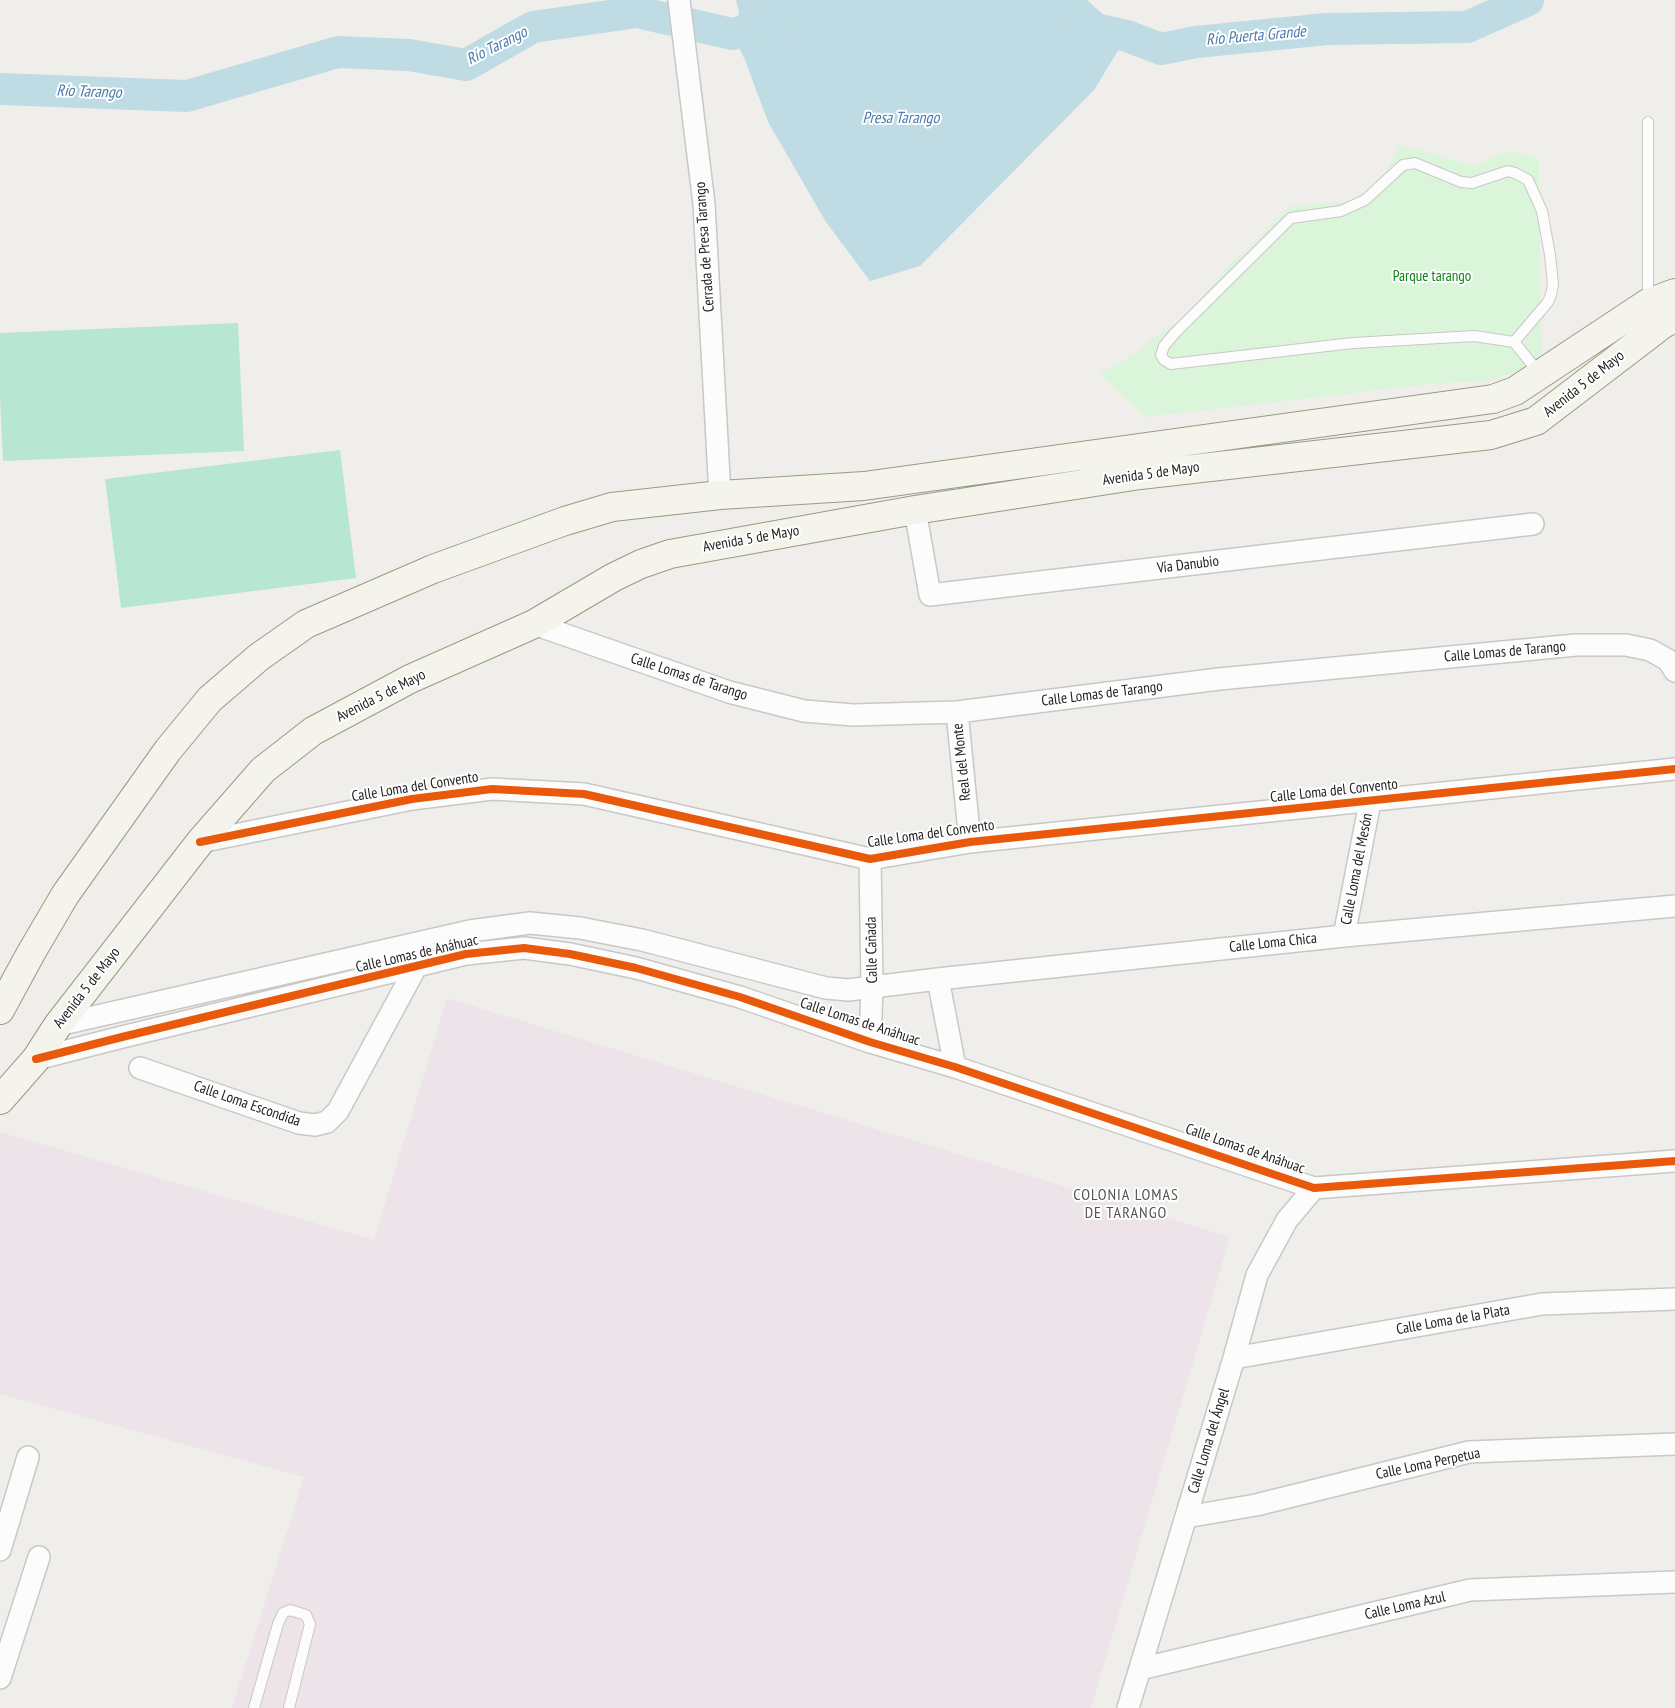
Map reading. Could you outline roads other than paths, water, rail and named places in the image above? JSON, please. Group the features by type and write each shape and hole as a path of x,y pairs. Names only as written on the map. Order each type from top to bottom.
{"main road":[{"name":"Avenida 5 de Mayo","path":"0,1010 65,895 168,750 210,699 259,657 306,624 433,569 565,521 612,507 720,495 864,486 1493,399 1515,391 1648,303 1675,293"},
{"name":"Avenida 5 de Mayo","path":"0,1100 36,1059 58,1025 200,842 264,770 313,731 410,679 534,624 614,577 641,564 670,554 915,510 1140,475 1491,435 1536,421 1663,324 1675,318"},
{"path":"0,1079 58,1025"}],"street":[{"name":"Cerrada de Presa Tarango","path":"679,0 704,204 720,495"},
{"name":"Vía Danubio","path":"915,510 930,595 1533,524"},
{"name":"Calle Lomas de Tarango","path":"534,624 728,692 804,711 853,716 957,712 1219,679 1576,645 1626,645 1650,650 1671,665"},
{"name":"Real del Monte","path":"957,712 970,842"},
{"name":"Calle Loma del Convento","path":"200,842 412,799 492,789 584,794 870,859 970,842 1675,769"},
{"name":"Calle Loma del Mesón","path":"1344,936 1370,802"},
{"name":"Calle Cañada","path":"870,859 872,986 870,1042"},
{"name":"Calle Loma Chica","path":"872,986 1344,936 1675,906"},
{"name":"Calle Lomas de Anáhuac","path":"58,1025 470,931 530,923 580,928 642,940 826,988 848,990 872,986"},
{"name":"Calle Lomas de Anáhuac","path":"36,1059 466,954 524,948 570,954 636,968 740,997 870,1042 955,1067 1314,1188 1675,1161"},
{"name":"Calle Loma Escondida","path":"140,1068 299,1123 315,1125 327,1122 338,1111 416,967"},
{"path":"938,978 955,1067"},
{"name":"Calle Loma del Ángel","path":"1128,1708 1234,1358 1257,1274 1287,1220 1314,1188"},
{"name":"Calle Loma de la Plata","path":"1234,1358 1542,1304 1675,1299"},
{"name":"Calle Loma Perpetua","path":"1186,1517 1256,1505 1469,1452 1675,1444"},
{"path":"0,1550 28,1457"},
{"path":"0,1678 39,1557"},
{"name":"Calle Loma Azul","path":"1140,1669 1470,1590 1675,1582"}],"lane":[{"path":"1648,122 1648,303"},
{"path":"1514,342 1548,302 1553,284 1542,210 1528,180 1508,171 1472,184 1461,182 1415,162 1403,165 1365,200 1340,211 1291,218 1175,333 1164,346 1161,355 1164,360 1171,364 1353,343 1474,336 1514,342 1540,374"},
{"path":"254,1708 278,1624 283,1613 290,1610 306,1615 310,1624 289,1708"}],"water":[{"name":"Presa Tarango","path":"736,0 1087,0 1127,36 1094,90 920,266 870,281 826,222 768,122 745,60 732,34 739,13"}],"waterway":[{"name":"Río Puerta Grande","path":"1083,26 1127,36 1161,49 1196,42 1327,29 1467,27 1528,0"},
{"name":"Río Tarango","path":"0,89 187,96 338,52 409,55 466,65 533,27 637,12 732,34 774,25"}],"district":[{"name":"COLONIA LOMAS DE TARANGO","path":"1126,1204"}],"park label":[{"name":"Parque tarango","path":"1432,277"}]}
